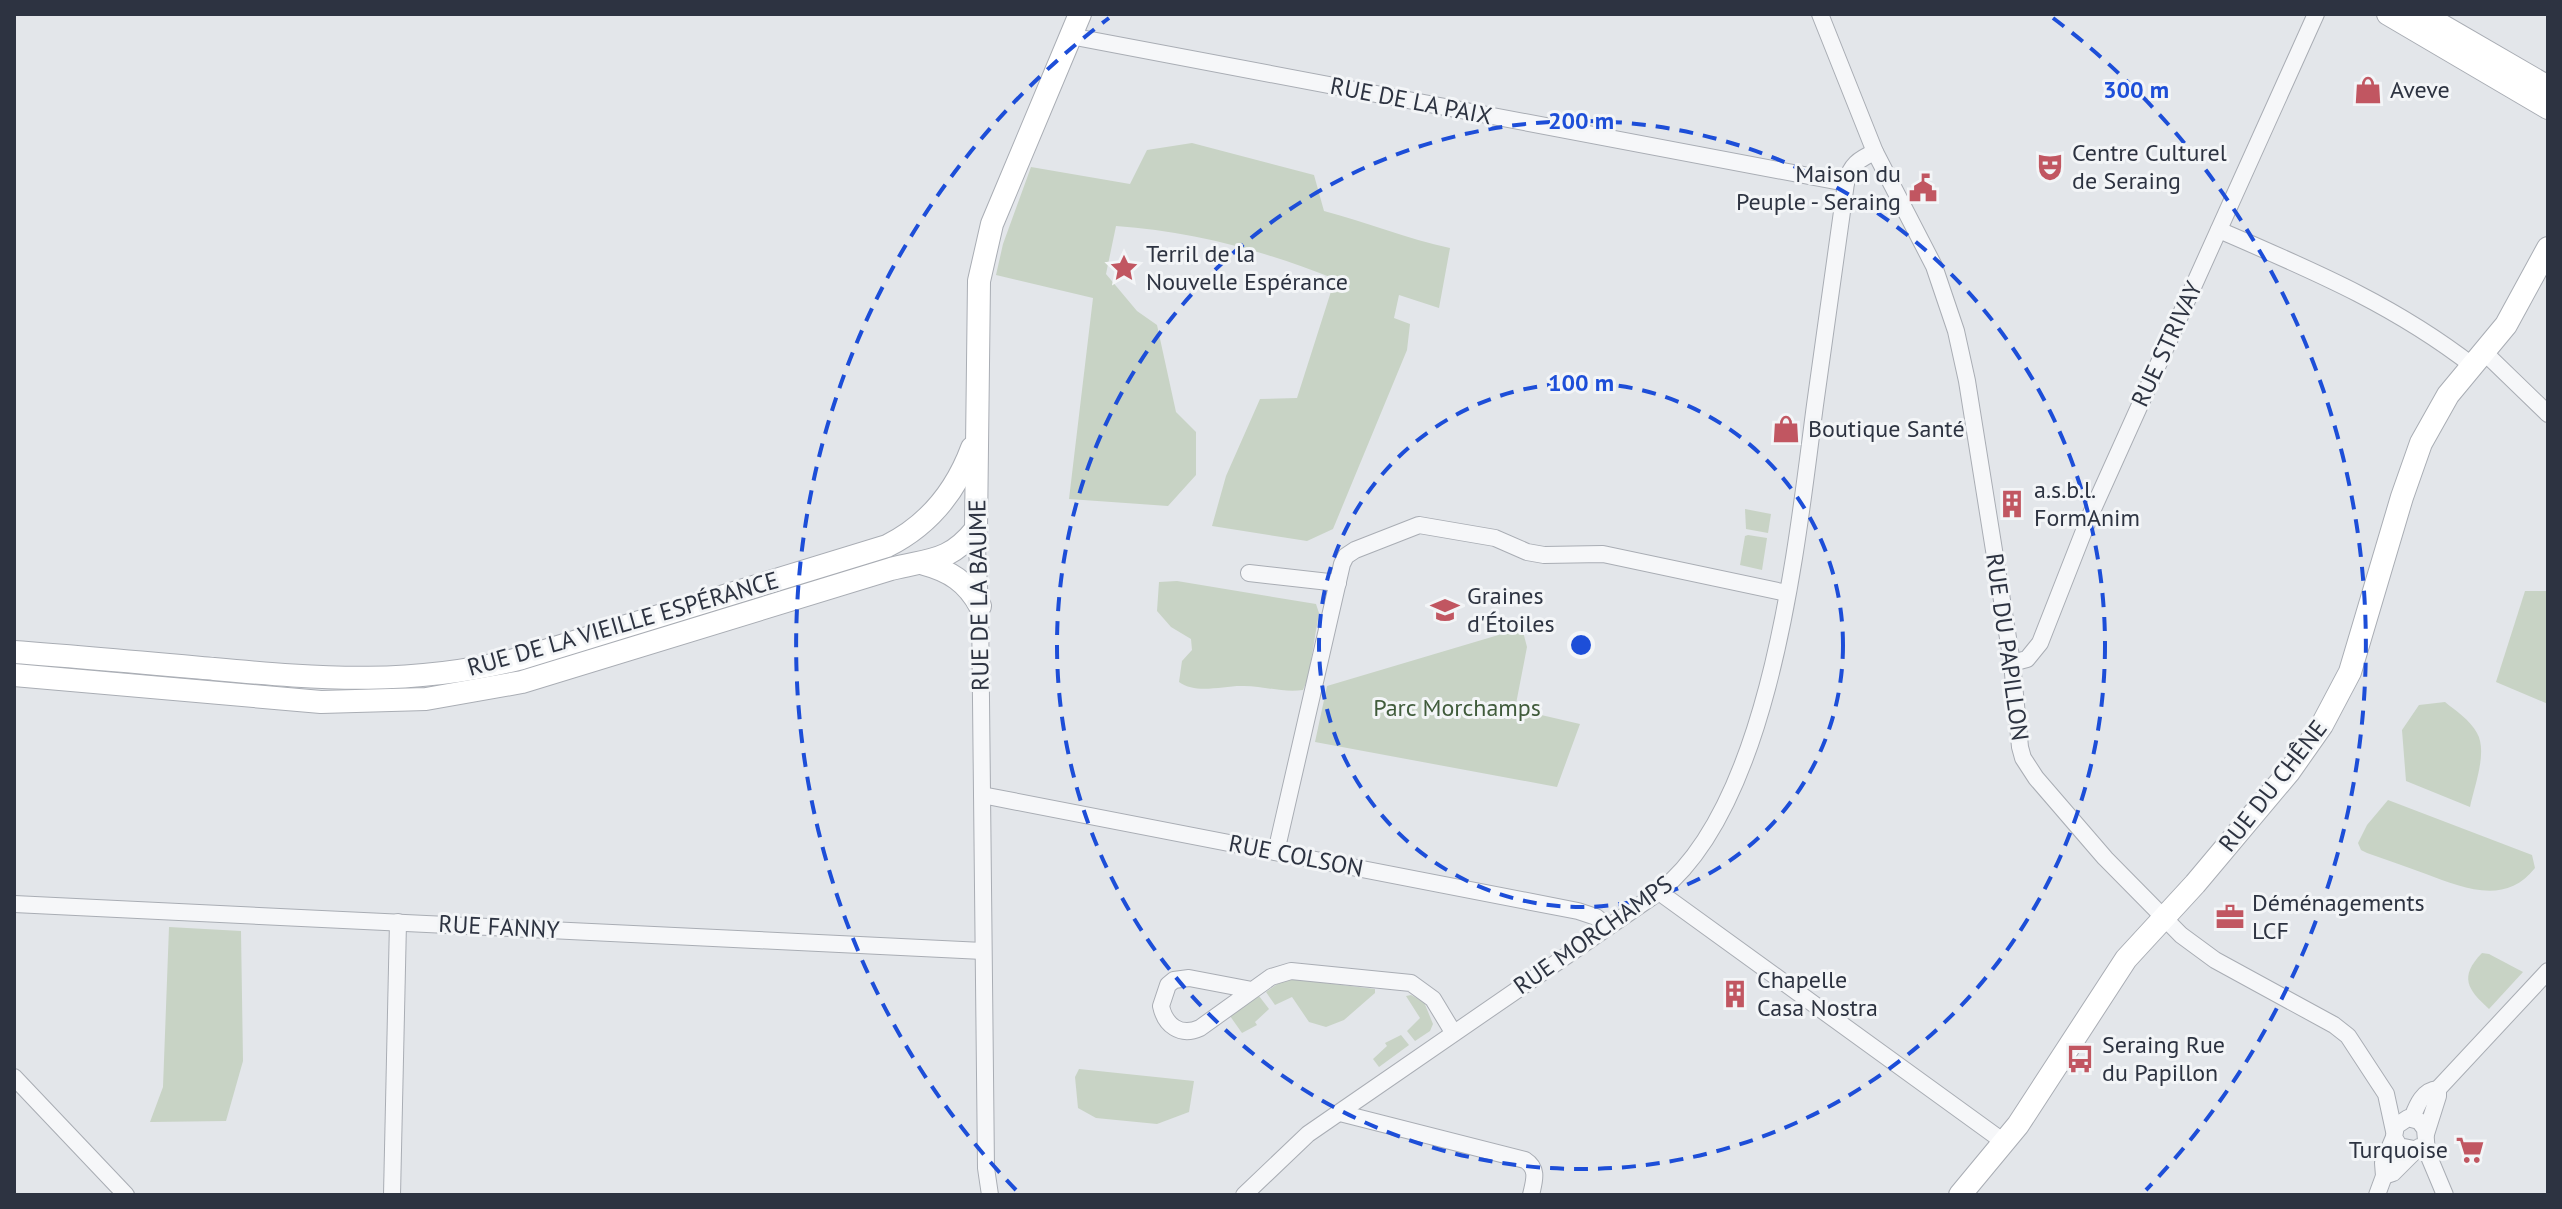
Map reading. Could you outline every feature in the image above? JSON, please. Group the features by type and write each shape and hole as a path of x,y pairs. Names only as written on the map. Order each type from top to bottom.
{"street":[{"name":"RUE DE LA BAUME","path":"990,1195 986,1168 980,606 976,529 979,281 992,224 1080,14"},
{"name":"RUE DU PAPILLON","path":"1820,14 1875,152 1934,266 1956,331 1967,381 2012,663 2020,747 2028,768 2099,851 2191,944 2341,1030 2386,1094 2400,1100 2410,1118"},
{"name":"RUE STRIVAY","path":"2012,663 2027,659 2040,643 2089,518 2316,14"},
{"path":"2388,14 2548,108"},
{"path":"2422,14 2548,87"},
{"name":"RUE DE LA PAIX","path":"1070,36 1846,183"},
{"path":"1846,183 1854,164 1875,152"},
{"name":"RUE MORCHAMPS","path":"1244,1195 1308,1134 1659,892 1679,876 1700,850 1730,793 1765,694 1787,593 1846,183"},
{"path":"2219,230 2378,302 2440,341 2479,360 2548,414"},
{"name":"RUE DU CHÊNE","path":"1960,1195 2039,1096 2126,959 2190,891 2289,772 2333,707 2356,652 2416,455 2443,403 2516,309 2548,248"},
{"name":"RUE DE LA VIEILLE ESPÉRANCE","path":"14,652 334,679 409,678 495,665 887,546 922,523 945,500 961,475 978,432"},
{"path":"1276,852 1338,583 1346,556 1366,545 1419,525 1495,538 1535,554 1603,554 1787,593"},
{"name":"RUE DE LA VIEILLE ESPÉRANCE","path":"14,675 321,702 371,703 440,698 522,682 891,569 924,564 952,552 976,529"},
{"path":"924,564 956,576 966,584 980,606"},
{"path":"1249,573 1338,583"},
{"name":"RUE COLSON","path":"982,795 1578,911 1596,917 1607,926"},
{"path":"1659,892 2004,1142"},
{"name":"RUE FANNY","path":"14,904 983,951"},
{"path":"392,1195 398,922"},
{"path":"1252,990 1189,978 1174,980 1162,998 1162,1012 1167,1022 1175,1028 1192,1031 1252,990 1271,977 1291,971 1411,983 1428,993 1453,1032"},
{"path":"2377,1195 2384,1176 2383,1163 2399,1122 2410,1118 2421,1099 2430,1090 2438,1089 2548,971"},
{"path":"14,1077 126,1195"},
{"path":"2384,1176 2393,1173 2422,1141 2438,1089"},
{"path":"2386,1094 2394,1134 2404,1149 2422,1141"},
{"path":"1340,1113 1525,1160 1532,1164 1535,1171 1531,1195"},
{"path":"2410,1118 2423,1125 2422,1141 2445,1195"}],"green space":[{"path":"1192,143 1314,175 1324,211 1450,248 1439,308 1399,295 1394,318 1410,324 1407,350 1333,529 1307,541 1212,526 1226,476 1260,399 1297,398 1335,279 1228,244 1172,232 1116,226 1106,274 1137,311 1157,325 1176,412 1196,432 1196,475 1168,506 1069,499 1093,298 996,275 1003,244 1031,167 1130,184 1147,150"},
{"path":"1745,509 1771,514 1768,533 1746,529"},
{"path":"1745,536 1767,538 1762,570 1740,565"},
{"path":"1177,581 1316,604 1319,613 1308,678 1303,690 1244,686 1202,689 1179,682 1182,661 1192,650 1191,639 1171,627 1157,611 1159,582"},
{"path":"2525,591 2548,591 2548,704 2496,682"},
{"name":"Parc Morchamps","path":"1522,628 1527,647 1515,709 1580,724 1557,787 1315,742 1327,686"},
{"path":"2445,702 2471,724 2480,741 2481,759 2470,807 2406,781 2402,730 2419,705"},
{"path":"2388,800 2532,855 2535,868 2511,887 2484,890 2455,884 2367,853 2361,850 2358,843 2367,825"},
{"path":"169,927 241,931 243,1061 226,1121 150,1122 163,1087"},
{"path":"2482,953 2523,972 2489,1009 2471,989 2468,976"},
{"path":"1293,979 1375,989 1375,993 1344,1020 1326,1027 1309,1022 1292,997 1275,1005 1266,992 1280,982"},
{"path":"1411,995 1424,1002 1433,1024 1430,1031 1415,1041 1407,1031 1420,1018 1406,996"},
{"path":"1259,996 1269,1009 1255,1022 1257,1025 1242,1033 1230,1016"},
{"path":"1401,1035 1409,1045 1379,1067 1373,1059 1387,1046 1385,1043"},
{"path":"1079,1069 1194,1081 1189,1112 1157,1124 1096,1118 1078,1108 1075,1077"}],"place":[{"name":"Aveve","path":"2368,90"},
{"name":"Centre Culturel de Seraing","path":"2050,167"},
{"name":"Maison du Peuple - Seraing","path":"1923,188"},
{"name":"Terril de la Nouvelle Espérance","path":"1124,268"},
{"name":"Boutique Santé","path":"1786,429"},
{"name":"a.s.b.l. FormAnim","path":"2012,504"},
{"name":"Graines d'Étoiles","path":"1445,610"},
{"name":"Déménagements LCF","path":"2230,917"},
{"name":"Chapelle Casa Nostra","path":"1735,994"},
{"name":"Seraing Rue du Papillon","path":"2080,1059"},
{"name":"Turquoise","path":"2470,1150"}]}
